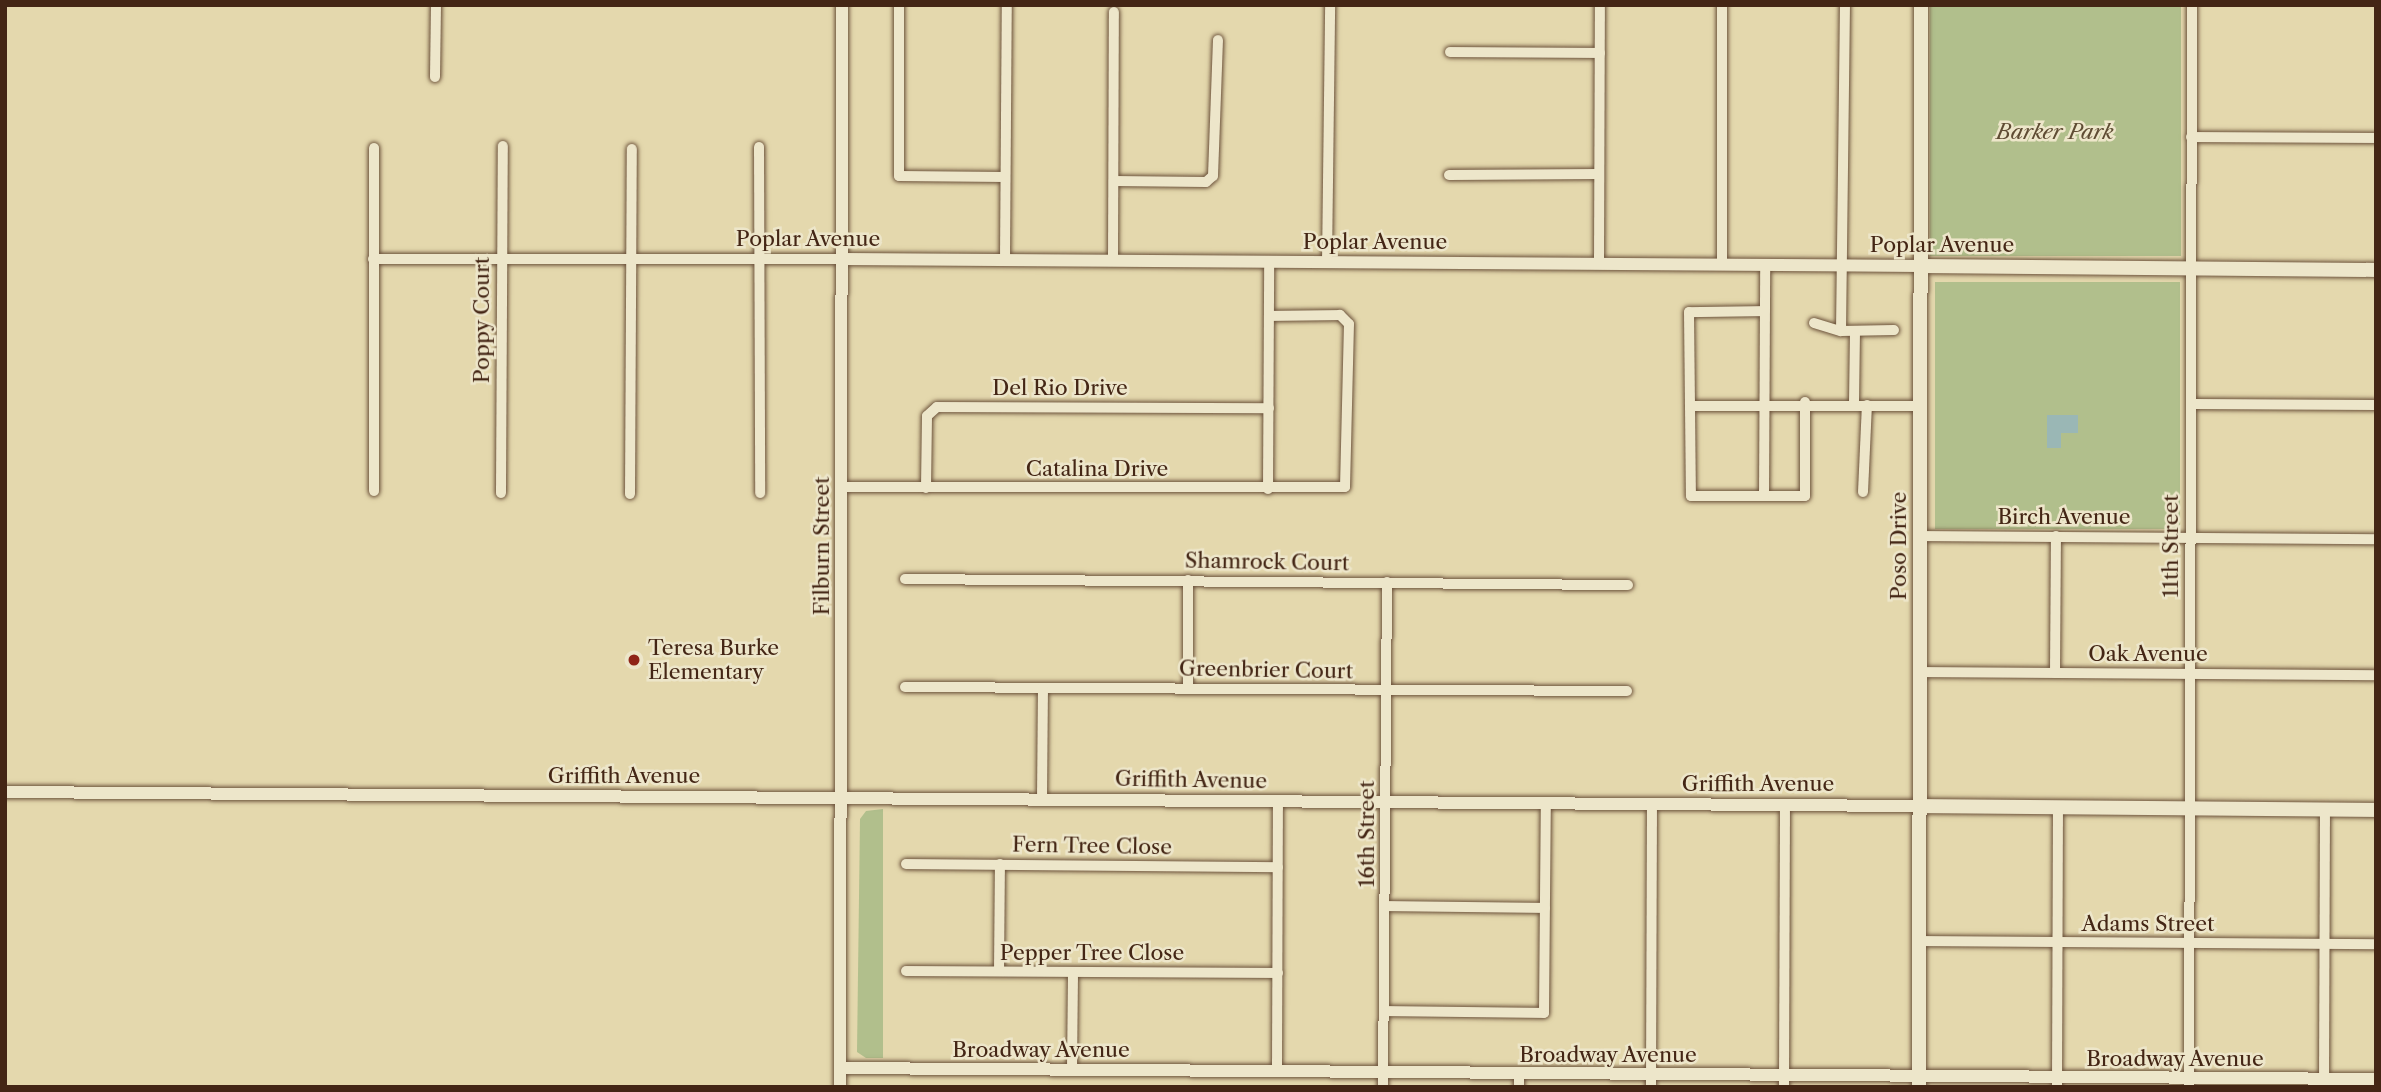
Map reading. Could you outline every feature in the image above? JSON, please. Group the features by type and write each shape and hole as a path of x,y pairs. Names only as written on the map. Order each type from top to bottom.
{"main road":[{"name":"Poso Drive","path":"1919,1081 1921,5"},
{"name":"Poplar Avenue","path":"1921,266 2376,270"},
{"name":"Griffith Avenue","path":"1920,806 2376,810"}],"street":[{"path":"435,77 436,5"},
{"name":"Filburn Street","path":"840,1087 842,5"},
{"path":"899,5 899,176 1005,177"},
{"path":"1005,260 1007,5"},
{"path":"1327,263 1330,5"},
{"path":"1599,263 1600,5"},
{"path":"1722,5 1722,265"},
{"path":"1841,331 1845,5"},
{"name":"11th Street","path":"2189,1082 2192,5"},
{"path":"1113,261 1114,12"},
{"path":"1114,181 1206,182 1213,176 1218,40"},
{"path":"1450,52 1600,53"},
{"path":"2191,136 2376,138"},
{"name":"Poppy Court","path":"501,493 503,146"},
{"path":"759,147 760,493"},
{"path":"374,148 374,491"},
{"path":"630,494 632,149"},
{"path":"1449,175 1599,174"},
{"name":"Poplar Avenue","path":"373,259 842,259 1921,266"},
{"path":"1268,489 1269,262"},
{"path":"1764,495 1762,404 1765,266"},
{"path":"1765,311 1689,312 1691,496 1805,496 1805,402"},
{"name":"Catalina Drive","path":"842,487 1338,489 1348,480 1349,324 1340,315 1270,316"},
{"path":"1814,323 1841,331 1894,330"},
{"path":"1854,403 1855,331"},
{"path":"1690,406 1805,402 1921,406"},
{"path":"2191,404 2376,405"},
{"path":"1863,492 1867,405"},
{"name":"Del Rio Drive","path":"926,488 927,416 937,407 1269,408"},
{"name":"Birch Avenue","path":"1920,536 2376,539"},
{"path":"2055,673 2056,536"},
{"name":"Shamrock Court","path":"905,579 1628,585"},
{"path":"1188,580 1188,688"},
{"name":"16th Street","path":"1383,1087 1387,582"},
{"name":"Oak Avenue","path":"1920,672 2376,675"},
{"name":"Greenbrier Court","path":"905,687 1627,691"},
{"path":"1042,799 1043,688"},
{"name":"Griffith Avenue","path":"5,792 1920,806"},
{"path":"1278,802 1278,1071"},
{"path":"1385,1010 1544,1013 1545,804"},
{"path":"1651,1080 1652,804"},
{"path":"1784,1081 1785,805"},
{"path":"2057,1082 2059,807"},
{"path":"2324,1083 2325,809"},
{"name":"Fern Tree Close","path":"906,864 1278,867"},
{"path":"999,971 1000,864"},
{"path":"1386,906 1545,908"},
{"name":"Adams Street","path":"1920,941 2376,944"},
{"name":"Pepper Tree Close","path":"906,971 1278,973"},
{"path":"1072,1069 1073,973"},
{"name":"Broadway Avenue","path":"840,1068 1519,1073 1651,1080 1784,1081 2324,1083 2376,1079"},
{"path":"1518,1087 1519,1073"}],"green space":[{"name":"Barker Park","path":"1930,7 2181,7 2181,256 1930,256"},
{"path":"1935,282 2180,282 2180,529 1935,529"},
{"path":"883,809 883,1058 866,1058 857,1052 860,819 866,811"}],"water":[{"path":"2047,415 2078,415 2078,433 2061,433 2061,448 2047,448"}],"place":[{"name":"Teresa Burke Elementary","path":"634,660"}]}
